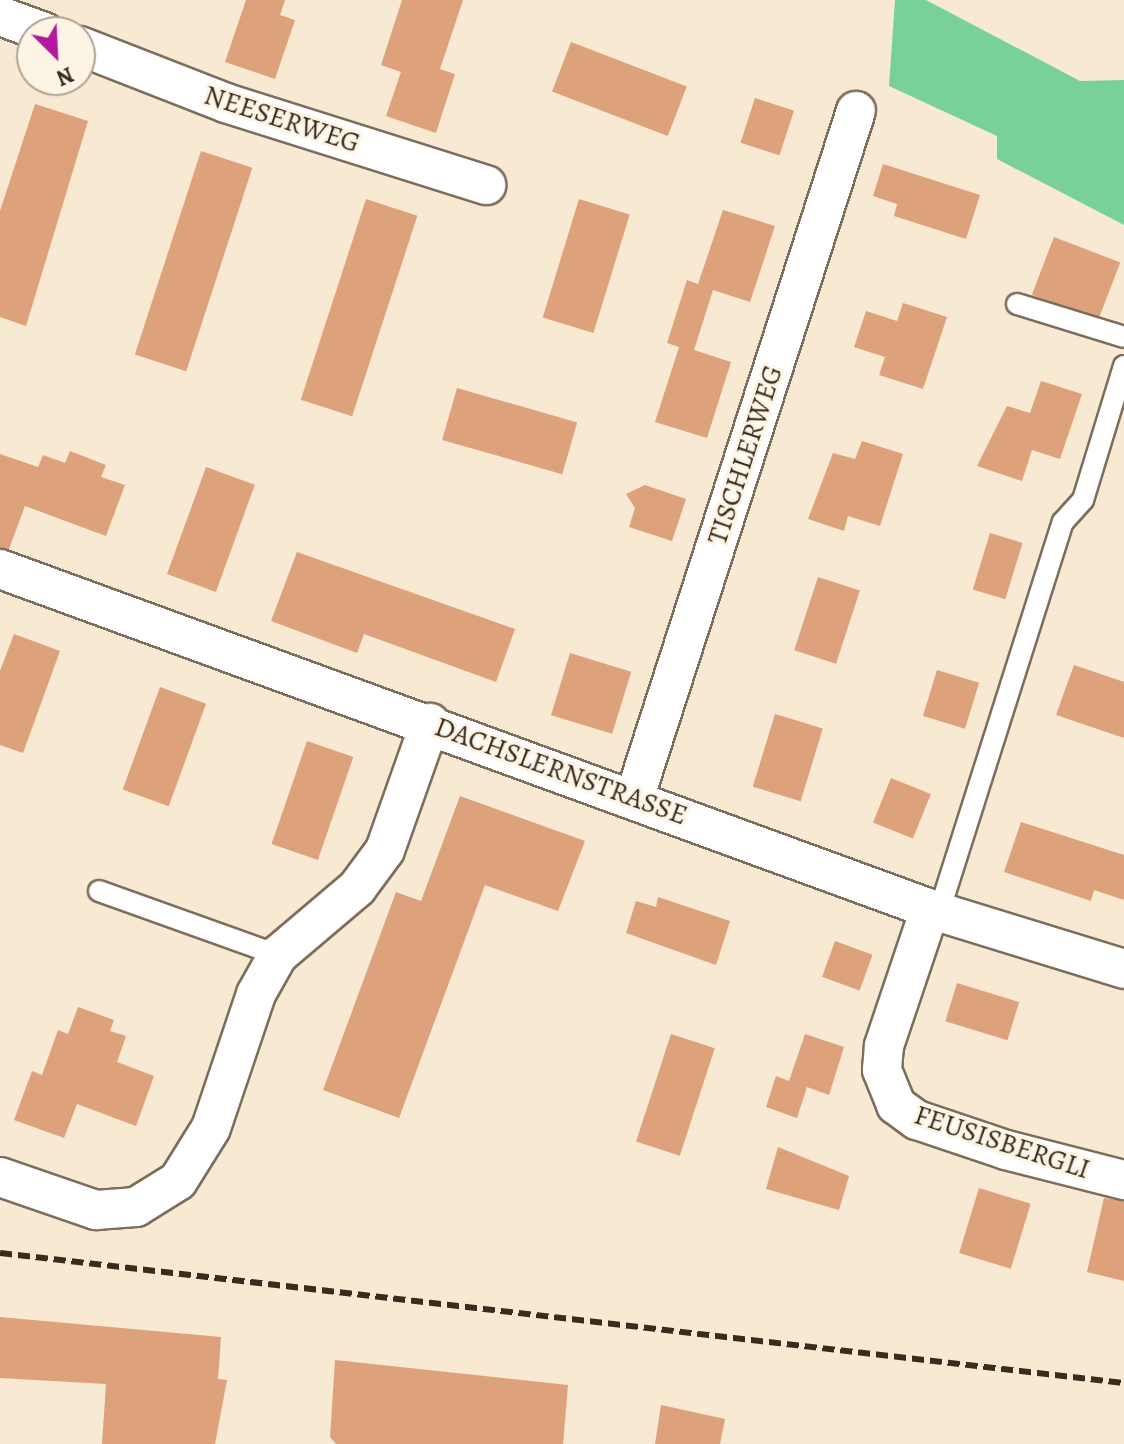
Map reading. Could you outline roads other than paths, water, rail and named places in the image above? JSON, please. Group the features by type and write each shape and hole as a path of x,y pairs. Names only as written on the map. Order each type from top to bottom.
{"street":[{"name":"NEESERWEG","path":"96,52 226,103 486,185"},
{"name":"TISCHLERWEG","path":"634,799 856,111"},
{"name":"DACHSLERNSTRASSE","path":"0,569 430,723 935,910 1124,969"},
{"path":"0,1177 96,1210 136,1207 178,1181 211,1128 256,994 278,955 357,888 385,850 430,723"},
{"name":"FEUSISBERGLI","path":"935,910 884,1046 882,1070 896,1105 917,1120 1006,1150 1124,1180"}],"lane":[{"path":"1017,304 1124,337"},
{"path":"935,910 1063,522 1083,500 1124,366"},
{"path":"99,891 278,955"}],"railway":[{"path":"0,1253 1124,1383"}]}
